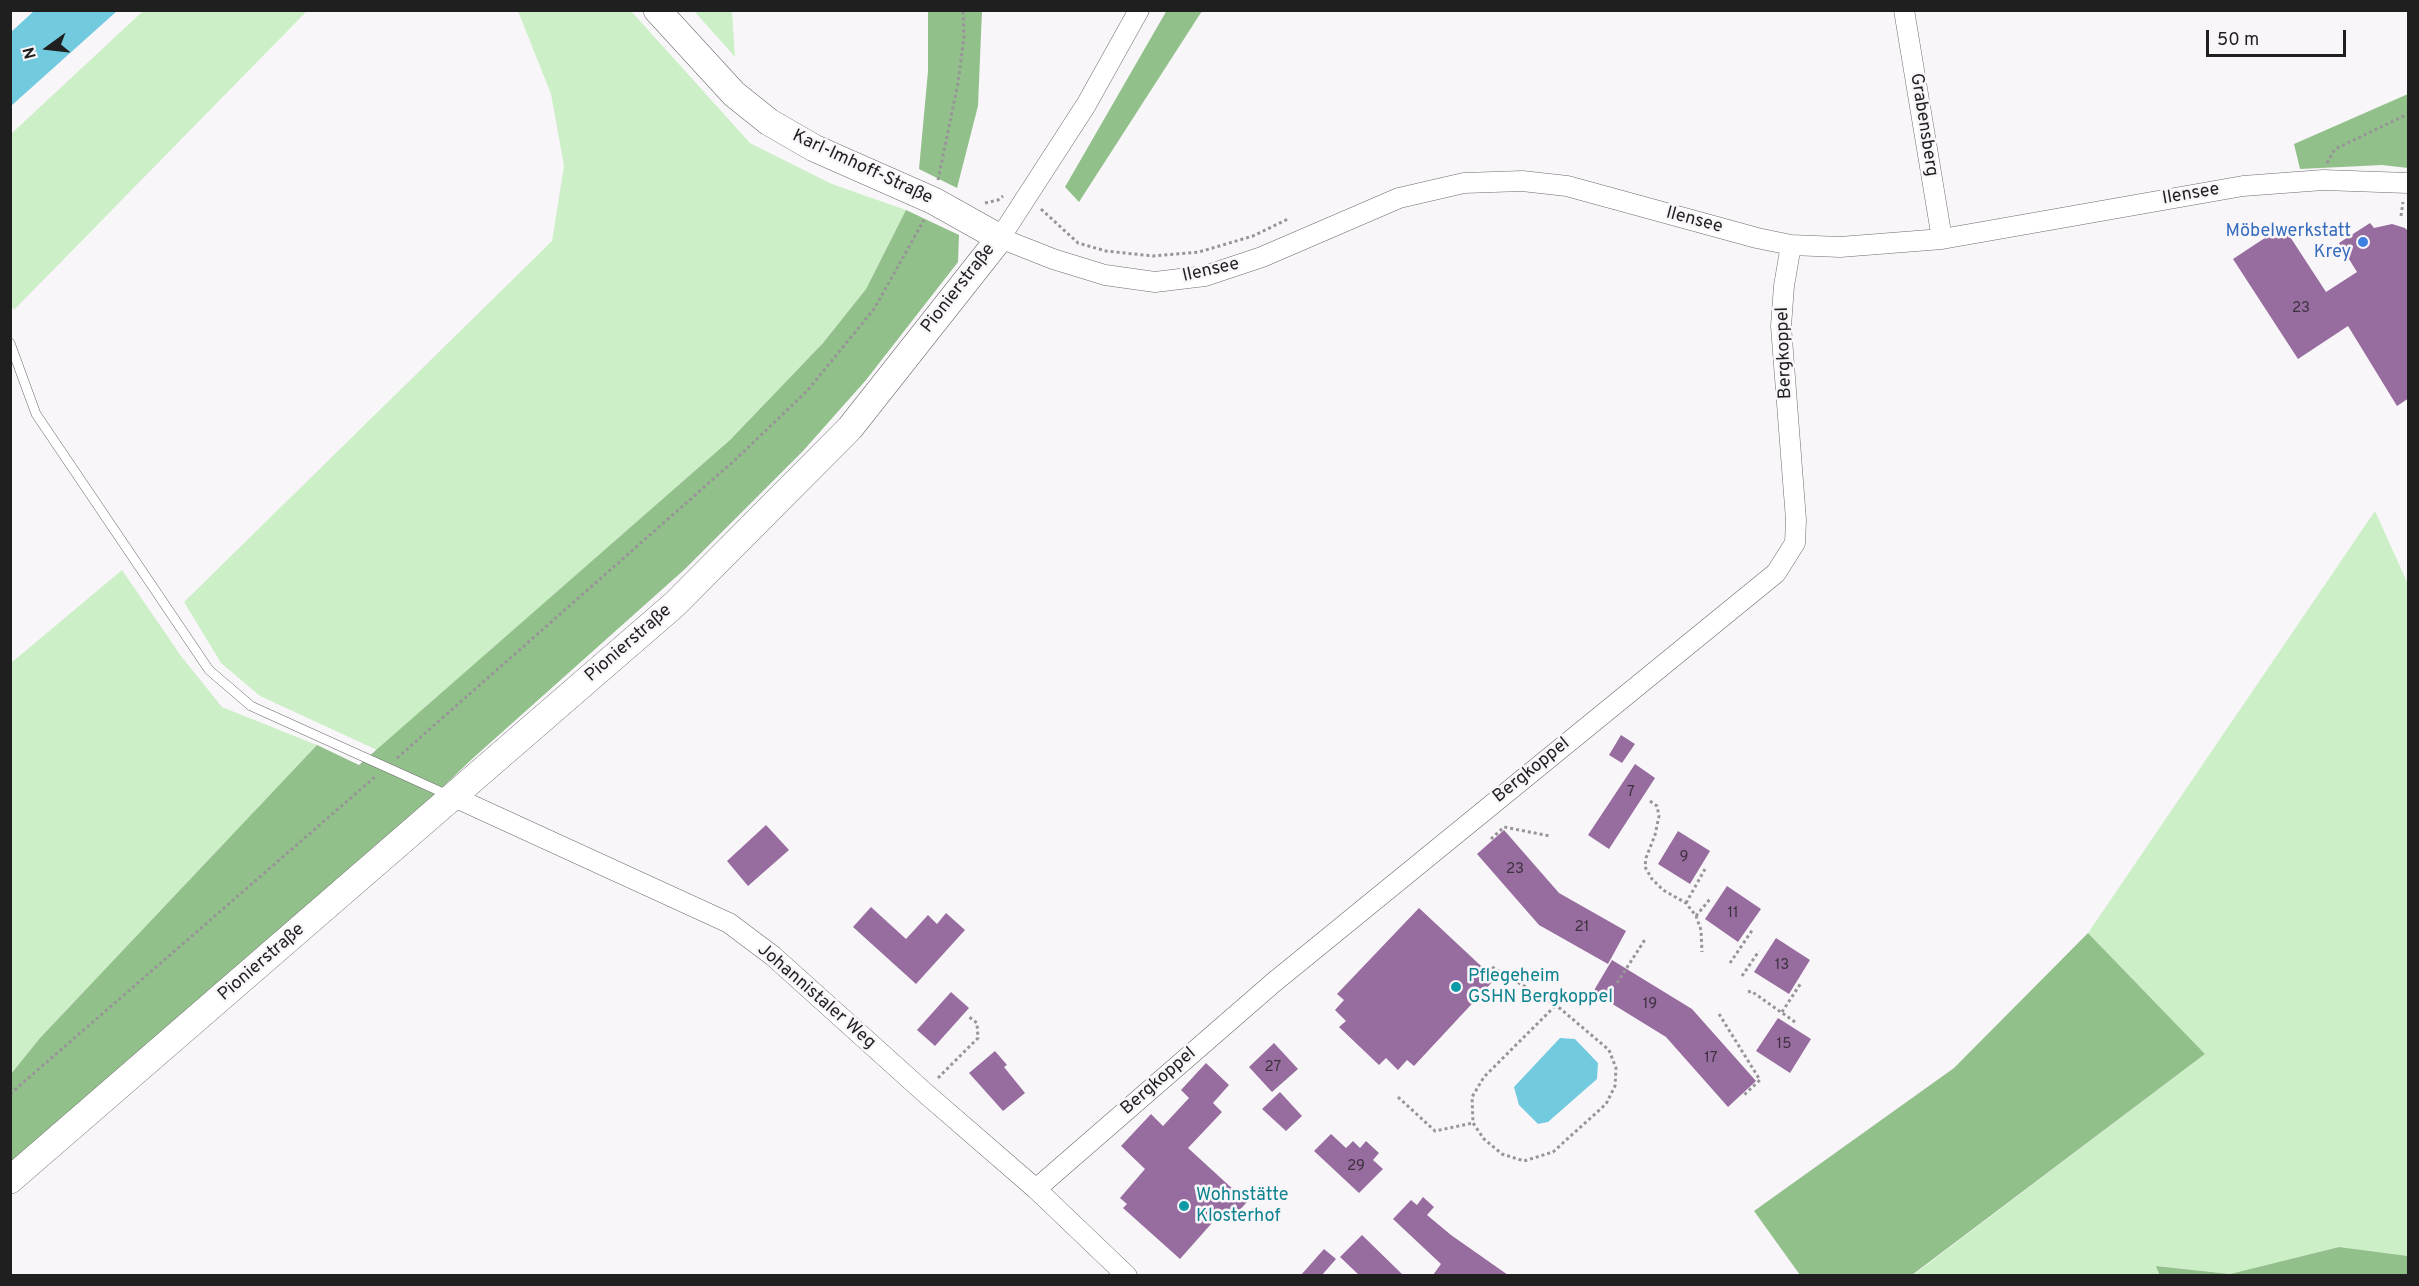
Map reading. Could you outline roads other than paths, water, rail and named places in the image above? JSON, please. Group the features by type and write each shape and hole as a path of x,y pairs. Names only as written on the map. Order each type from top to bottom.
{"street":[{"name":"Karl-Imhoff-Straße","path":"657,10 734,94 769,122 814,148 934,201 1000,238"},
{"name":"Pionierstraße","path":"10,1180 675,604 850,428 1000,238 1086,105 1139,10"},
{"name":"Grabensberg","path":"1904,10 1942,239"},
{"name":"Ilensee","path":"1000,238 1053,259 1105,274 1155,282 1205,276 1262,257 1399,198 1464,183 1522,181 1567,186 1757,238 1791,245 1840,247 1942,239 2243,186 2324,180 2409,183"},
{"name":"Bergkoppel","path":"1036,1189 1273,983 1776,573 1795,543 1796,520 1781,326 1784,286 1791,245"},
{"name":"Johannistaler Weg","path":"454,796 729,923 773,956 1036,1189 1127,1275"}],"lane":[{"path":"10,344 36,414 209,670 251,706 428,787 454,796"}],"water":[{"path":"35,10 117,11 11,106 11,32"},
{"path":"1560,1038 1575,1039 1598,1063 1597,1079 1548,1122 1538,1124 1519,1105 1514,1087"}],"place":[{"name":"Möbelwerkstatt Krey","path":"2363,242"},
{"name":"Pflegeheim GSHN Bergkoppel","path":"1456,987"},
{"name":"Wohnstätte Klosterhof","path":"1184,1206"}]}
